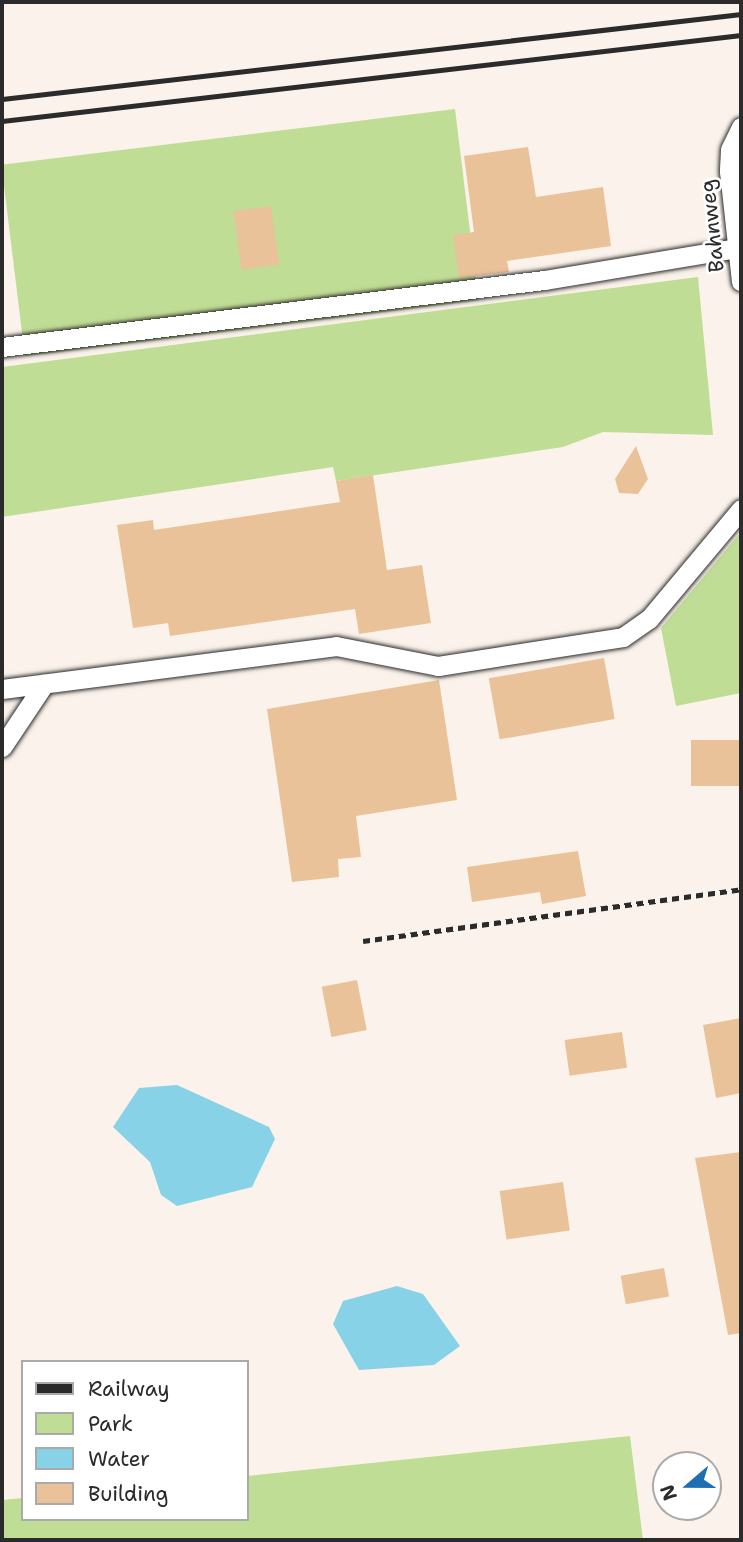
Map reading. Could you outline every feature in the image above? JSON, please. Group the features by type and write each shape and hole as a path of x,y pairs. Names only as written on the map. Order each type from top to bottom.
{"lane":[{"name":"Bahnweg","path":"741,127 730,150 729,172 741,281"},
{"path":"2,347 544,279 737,248"},
{"path":"2,689 336,646 438,666 623,637 649,620 741,509"},
{"path":"2,747 44,684"}],"path":[{"path":"363,941 741,889"}],"green space":[{"path":"455,109 479,301 25,356 2,165"},
{"path":"698,277 713,435 603,432 563,447 336,481 333,467 2,517 2,367"},
{"path":"741,532 741,693 676,706 661,628"},
{"path":"630,1436 643,1540 2,1540 2,1500 21,1498 21,1521 248,1521 248,1476"}],"water":[{"path":"177,1085 269,1127 275,1139 252,1187 177,1206 161,1195 150,1162 113,1127 139,1088"},
{"path":"397,1286 423,1294 460,1346 434,1365 359,1370 333,1324 343,1301"}],"building":[{"path":"528,147 536,197 603,187 611,246 507,261 509,272 459,278 453,235 474,232 464,156"},
{"path":"271,206 279,264 242,270 233,211"},
{"path":"636,446 648,479 638,494 619,493 615,479"},
{"path":"373,475 387,570 422,565 431,623 359,634 355,609 170,636 168,623 133,628 117,525 153,520 154,530 340,502 336,481"},
{"path":"604,658 615,719 500,739 489,678"},
{"path":"439,680 457,800 356,816 361,857 338,859 339,877 292,882 267,709"},
{"path":"691,740 741,740 741,786 691,786"},
{"path":"578,851 586,896 542,904 540,892 472,902 467,867"},
{"path":"357,980 367,1030 331,1037 322,987"},
{"path":"741,1018 741,1093 716,1098 703,1025"},
{"path":"622,1032 627,1068 570,1076 565,1040"},
{"path":"741,1152 741,1333 728,1335 695,1158"},
{"path":"563,1182 570,1231 506,1239 500,1191"},
{"path":"664,1268 669,1297 626,1304 621,1276"}],"railway":[{"path":"2,99 741,14"},
{"path":"2,121 741,35"}]}
